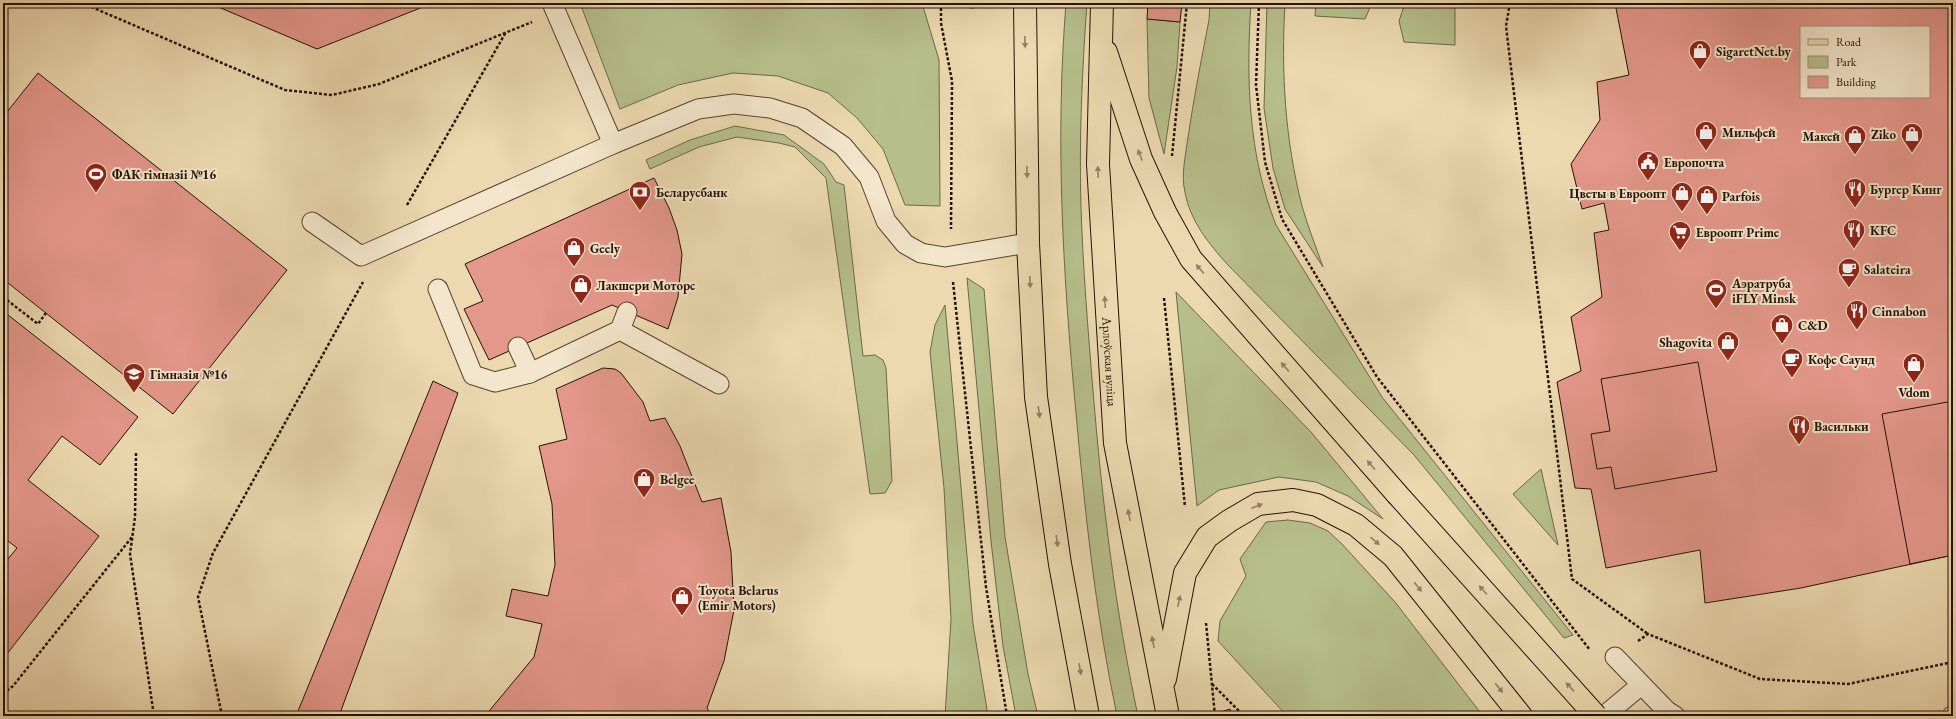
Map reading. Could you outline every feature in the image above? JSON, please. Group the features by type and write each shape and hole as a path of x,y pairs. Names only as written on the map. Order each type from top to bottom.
{"main road":[{"path":"1025,3 1028,243 1036,397 1060,564 1088,716"},
{"name":"Арлоўская вуліца","path":"1102,3 1100,34 1098,164 1115,443 1168,716"},
{"path":"1100,34 1141,159 1165,212 1191,259 1397,494 1596,716"},
{"path":"1163,694 1185,574 1207,537 1229,521 1258,504 1293,500 1317,505 1356,524 1393,556 1521,716"}],"lane":[{"path":"553,8 613,144"},
{"path":"312,222 361,256 613,144 698,109 734,104 770,108 802,118 843,146 869,177 886,221 905,244 921,253 945,257 1028,243"},
{"path":"438,289 474,374 495,382 530,373 620,330 627,312"},
{"path":"620,330 719,384"},
{"path":"518,347 530,373"},
{"path":"1616,657 1667,711 1675,716"},
{"path":"1604,716 1641,684"}],"path":[{"path":"82,3 284,90 332,96 379,84 506,32 553,8 590,3"},
{"path":"942,3 941,23 952,81 951,256 986,587 1007,716"},
{"path":"961,8 962,3"},
{"path":"1171,8 1172,3"},
{"path":"1171,162 1187,3"},
{"path":"1258,3 1256,86 1265,162 1282,218 1376,377 1604,667 1648,634"},
{"path":"1510,3 1506,26 1572,578 1648,634 1760,679 1848,684 1953,662"},
{"path":"222,716 198,597 212,553 384,245 506,32"},
{"path":"3,297 38,324 46,313"},
{"path":"1164,298 1185,507"},
{"path":"136,453 135,517 130,554 154,716"},
{"path":"3,694 13,686 132,536"},
{"path":"1206,616 1215,716"},
{"path":"1212,684 1244,716"}],"green space":[{"path":"580,3 922,3 939,60 940,206 905,205 883,149 857,118 828,93 778,76 733,73 678,85 620,109"},
{"path":"1066,3 1087,3 1082,80 1080,157 1086,300 1097,432 1110,554 1138,716 1117,716 1097,603 1083,489 1067,310 1062,208 1061,106"},
{"path":"1210,3 1251,3 1249,31 1249,88 1254,144 1267,198 1276,225 1382,397 1573,635 1564,638 1414,455 1228,265 1201,232 1191,213 1184,186 1183,174 1192,113 1209,20"},
{"path":"1267,3 1285,3 1284,80 1288,131 1296,181 1302,206 1323,267 1285,209 1273,168 1264,108"},
{"path":"1316,3 1371,3 1371,5 1365,19 1315,16"},
{"path":"1405,3 1440,3 1455,8 1455,45 1404,42 1399,21"},
{"path":"1147,19 1180,22 1177,67 1164,154 1149,98"},
{"path":"735,126 784,135 824,164 836,182 844,185 863,356 875,355 883,360 886,368 892,481 885,493 870,494 826,178 795,147 779,143 737,137 699,147 650,169 646,160 690,140"},
{"path":"967,278 984,289 1005,537 1028,674 1038,716 1016,716 1003,646 991,541"},
{"path":"1176,292 1311,432 1383,519 1348,496 1316,482 1279,477 1219,490 1197,506"},
{"path":"945,305 973,624 988,716 945,716 951,619 944,488 930,352 935,325"},
{"path":"1541,469 1558,545 1513,494"},
{"path":"1288,520 1310,523 1328,531 1342,544 1395,602 1483,716 1287,716 1218,641 1220,621 1246,576 1240,559 1266,522"}],"building":[{"path":"209,3 433,3 317,49"},
{"path":"948,3 974,3 974,8 948,6"},
{"path":"1148,3 1182,3 1180,22 1147,19"},
{"path":"1615,3 1953,3 1953,555 1801,588 1705,603 1700,550 1606,568 1591,489 1575,488 1557,382 1581,371 1571,317 1602,297 1594,233 1609,230 1604,203 1582,209 1571,164 1600,120 1597,82 1629,75"},
{"name":"ФАК гімназіі №16","path":"38,73 287,270 173,414 3,279 3,117"},
{"name":"Geely","path":"654,178 669,208 677,230 682,254 678,297 668,329 612,305 489,360 464,309 483,301 465,264"},
{"path":"3,311 138,417 100,465 62,436 28,480 99,536 3,659 3,565 17,548 3,537"},
{"path":"1698,362 1717,471 1615,489 1611,467 1597,469 1591,434 1610,431 1601,379"},
{"path":"603,368 615,369 621,373 643,402 650,421 665,418 680,446 702,502 721,498 731,552 734,610 724,661 707,708 712,716 485,716 534,657 542,624 506,616 512,589 548,596 555,565 552,504 539,446 567,439 556,389"},
{"path":"433,381 458,393 339,716 296,716"},
{"path":"1953,401 1953,555 1910,564 1882,414"},
{"path":"1230,709 1232,716 1206,716 1214,714"}],"place":[{"name":"SigaretNet.by","path":"1700,70"},
{"name":"Мильфей","path":"1706,152"},
{"name":"Ziko","path":"1912,154"},
{"name":"Макей","path":"1855,156"},
{"name":"Европочта","path":"1648,182"},
{"name":"ФАК гімназіі №16","path":"96,194"},
{"name":"Бургер Кинг","path":"1855,208"},
{"name":"Беларусбанк","path":"640,212"},
{"name":"Цветы в Евроопт","path":"1682,212"},
{"name":"Parfois","path":"1707,216"},
{"name":"KFC","path":"1854,250"},
{"name":"Евроопт Prime","path":"1680,252"},
{"name":"Geely","path":"574,268"},
{"name":"Salateira","path":"1849,288"},
{"name":"Лакшери Моторс","path":"581,304"},
{"name":"Аэратруба iFLY Minsk","path":"1716,310"},
{"name":"Cinnabon","path":"1857,330"},
{"name":"C&D","path":"1782,344"},
{"name":"Shagovita","path":"1728,362"},
{"name":"Кофе Саунд","path":"1792,378"},
{"name":"Vdom","path":"1914,384"},
{"name":"Гімназія №16","path":"134,394"},
{"name":"Васильки","path":"1799,446"},
{"name":"Belgee","path":"644,498"},
{"name":"Toyota Belarus (Emir Motors)","path":"682,616"}]}
